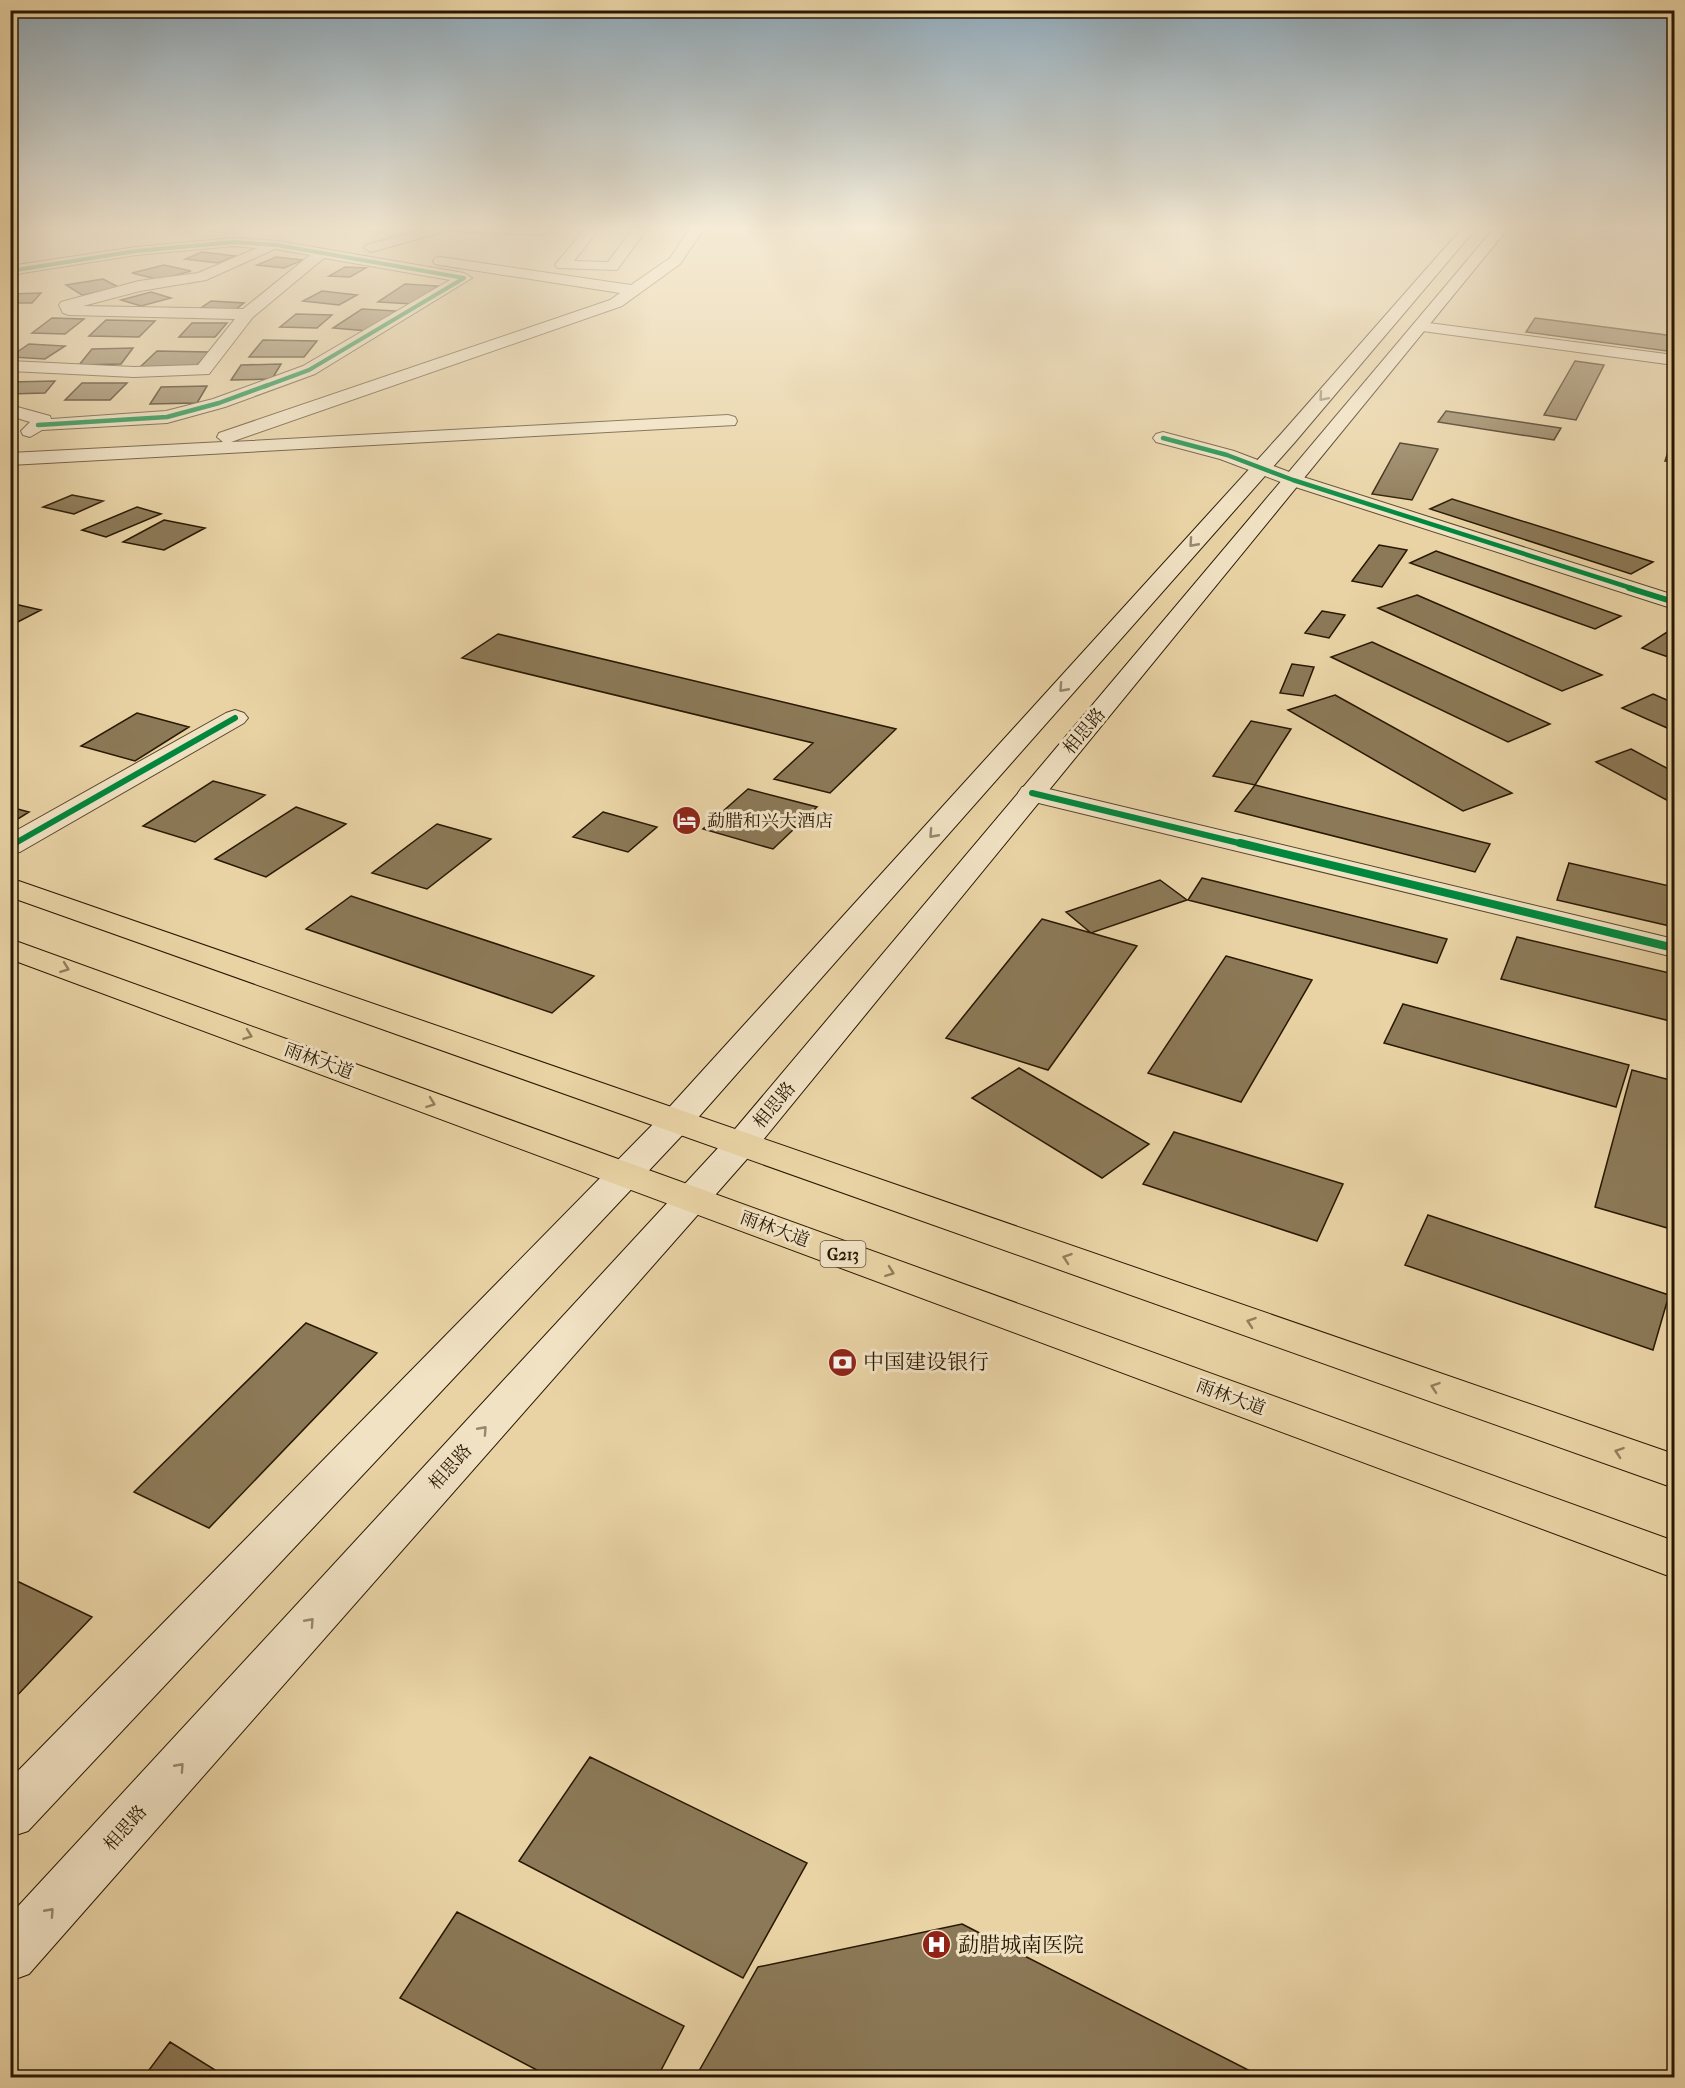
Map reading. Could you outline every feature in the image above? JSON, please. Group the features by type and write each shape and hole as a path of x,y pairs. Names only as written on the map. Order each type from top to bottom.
{"highway":[{"path":"10,887 1674,1471"},
{"name":"雨林大道","path":"10,948 1674,1560"}],"street":[{"path":"10,366 134,372 203,370 240,323"},
{"path":"38,425 167,417 219,403 309,370 387,323"},
{"path":"190,450 557,323"},
{"path":"10,1814 676,1120 1261,468 1386,323"},
{"name":"相思路","path":"10,1955 741,1143 1424,323"},
{"path":"1421,327 1674,360"},
{"path":"10,410 43,420 10,448"},
{"path":"10,459 728,421"},
{"path":"1163,438 1227,455 1293,480 1674,602"},
{"path":"10,846 235,718"},
{"path":"1032,793 1674,948"}],"building":[{"path":"45,323 78,323 65,334 32,333"},
{"path":"102,323 153,323 139,337 89,336"},
{"path":"192,323 227,323 215,337 179,337"},
{"path":"284,323 322,323 317,328 280,327"},
{"path":"340,323 379,323 368,331 333,328"},
{"path":"1532,323 1577,323 1674,336 1674,352 1526,332"},
{"path":"263,340 317,341 304,357 249,357"},
{"path":"29,344 65,346 45,359 10,357"},
{"path":"133,348 121,364 79,365 92,349"},
{"path":"157,351 210,352 193,369 139,368"},
{"path":"1575,361 1604,365 1576,420 1544,415"},
{"path":"281,364 272,379 231,380 241,365"},
{"path":"55,381 45,393 10,394 10,382"},
{"path":"82,383 127,383 110,400 65,400"},
{"path":"207,386 197,403 150,404 161,387"},
{"path":"1446,411 1561,428 1554,440 1438,422"},
{"path":"1674,433 1674,462 1665,461"},
{"path":"1400,443 1438,449 1412,500 1372,494"},
{"path":"72,495 103,501 74,514 43,507"},
{"path":"1452,499 1653,562 1631,574 1430,509"},
{"path":"137,507 161,514 106,537 82,530"},
{"path":"164,520 205,528 164,550 123,542"},
{"path":"1379,545 1407,550 1382,587 1352,581"},
{"path":"1436,551 1621,616 1595,629 1410,563"},
{"path":"1417,595 1602,675 1562,691 1378,608"},
{"path":"10,603 41,610 10,626"},
{"path":"1322,611 1345,615 1329,638 1305,633"},
{"path":"1667,632 1674,635 1674,659 1642,648"},
{"path":"498,634 896,729 830,793 774,779 813,743 462,658"},
{"path":"1372,642 1550,724 1508,742 1331,657"},
{"path":"1292,664 1314,667 1303,696 1280,693"},
{"path":"1653,694 1674,703 1674,731 1622,708"},
{"path":"1335,695 1512,793 1463,811 1288,710"},
{"path":"137,713 189,727 135,761 81,746"},
{"path":"1251,721 1291,729 1255,785 1213,776"},
{"path":"1631,749 1674,772 1674,804 1596,762"},
{"path":"213,781 265,795 195,842 143,826"},
{"path":"1255,785 1490,844 1475,872 1235,811"},
{"path":"748,789 817,807 773,849 703,829"},
{"path":"10,807 29,812 10,824"},
{"path":"296,807 346,824 266,877 215,859"},
{"path":"603,812 657,827 628,852 573,837"},
{"path":"437,824 491,839 427,889 372,873"},
{"path":"1569,863 1674,887 1674,927 1557,900"},
{"path":"1202,878 1447,939 1437,963 1188,900"},
{"path":"1160,880 1187,900 1091,933 1066,912"},
{"path":"351,896 594,976 552,1013 306,929"},
{"path":"1042,919 1137,946 1048,1070 946,1038"},
{"path":"1517,937 1674,974 1674,1022 1501,979"},
{"path":"1226,956 1312,980 1241,1102 1148,1073"},
{"path":"1403,1004 1629,1065 1616,1107 1384,1043"},
{"path":"1019,1068 1149,1144 1102,1178 972,1098"},
{"path":"1632,1070 1674,1081 1674,1230 1595,1207"},
{"path":"1174,1132 1343,1184 1317,1241 1143,1184"},
{"path":"1428,1215 1669,1295 1653,1350 1405,1265"},
{"path":"306,1323 377,1353 209,1528 134,1492"},
{"path":"19,1582 92,1617 10,1703 10,1591"},
{"path":"590,1757 807,1863 743,1978 519,1861"},
{"path":"457,1912 684,2026 657,2078 552,2078 400,1998"},
{"path":"962,1924 1262,2078 695,2078 758,1967"},
{"path":"170,2042 228,2078 143,2078"}],"cycle path":[{"path":"38,425 167,417 219,403 309,370 387,323"},
{"path":"1163,438 1227,455 1293,480 1674,602"},
{"path":"10,846 235,718"},
{"path":"1032,793 1674,948"}],"place":[{"name":"勐腊和兴大酒店","path":"686,821"},
{"name":"中国建设银行","path":"842,1362"},
{"name":"勐腊城南医院","path":"937,1945"}]}
